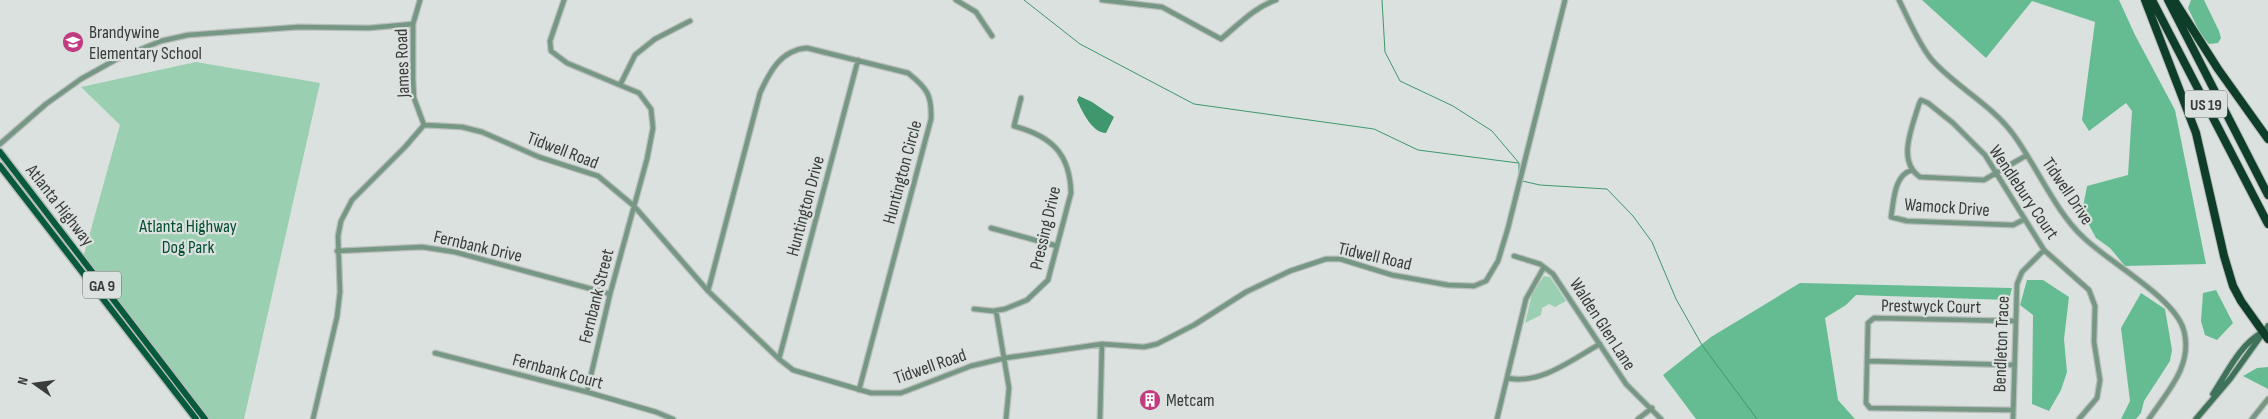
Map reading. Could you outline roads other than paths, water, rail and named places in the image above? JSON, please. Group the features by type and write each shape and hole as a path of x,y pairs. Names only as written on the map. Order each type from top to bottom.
{"highway":[{"path":"2145,0 2196,133 2224,256 2233,286 2241,301 2266,332"},
{"name":"US 19","path":"2152,0 2268,224"},
{"name":"US 19","path":"2168,0 2268,195"},
{"path":"2174,0 2218,68 2268,139"}],"main road":[{"name":"Atlanta Highway","path":"0,152 205,419"},
{"name":"Atlanta Highway","path":"0,166 196,419"},
{"path":"2196,419 2266,332"}],"street":[{"name":"James Road","path":"420,0 413,24 414,98 424,125"},
{"name":"Fernbank Street","path":"564,0 550,41 551,51 567,63 639,93 651,109 653,128 648,158 610,294 587,392"},
{"path":"956,0 976,12 992,36"},
{"path":"1102,0 1128,1 1162,7 1221,39 1252,13 1276,0"},
{"name":"Tidwell Road","path":"424,125 462,127 482,132 539,157 573,166 598,176 634,206 708,291 793,370 859,390 886,394 901,393 971,366 1005,358 1102,344 1144,347 1157,344 1194,325 1246,292 1290,270 1326,259 1346,260 1372,271 1392,276 1448,285 1474,286 1486,281 1498,262 1508,228 1565,0"},
{"name":"Tidwell Drive","path":"1900,0 1931,59 1952,80 1996,115 2012,133 2069,221 2082,236 2156,295 2180,319 2186,341 2184,363 2149,419"},
{"path":"620,85 635,55 655,39 690,21"},
{"path":"0,144 46,104 81,78 117,59 161,41 188,35 299,27 369,28 413,24"},
{"name":"Huntington Circle","path":"708,291 760,93 769,74 782,58 800,48 807,48 908,74 924,86 931,104 931,119 859,390"},
{"name":"Huntington Drive","path":"779,359 858,60"},
{"name":"Pressing Drive","path":"974,309 996,311 1027,300 1048,280 1071,193 1071,182 1058,148 1035,131 1014,126 1021,98"},
{"name":"Wendlebury Court","path":"1912,170 1908,154 1908,142 1921,100 1928,103 1963,133 1985,155 2044,250 2089,290 2095,306 2094,342 2100,380 2093,405 2079,419"},
{"path":"313,419 337,317 340,292 337,251 341,221 349,204 424,125"},
{"path":"1912,170 1924,178 1984,180 2027,155"},
{"name":"Wamock Drive","path":"1912,170 1905,172 1899,178 1891,217 1907,220 2013,225 2025,218"},
{"path":"991,228 1057,246"},
{"name":"Fernbank Drive","path":"337,251 422,247 455,252 610,294"},
{"name":"Bendleton Trace","path":"2013,419 2016,290 2019,278 2026,267 2044,250"},
{"name":"Walden Glen Lane","path":"1514,256 1544,267 1554,276 1628,387 1652,408 1661,419"},
{"path":"1497,419 1526,299 1544,267"},
{"path":"996,311 1009,388 1006,419"},
{"name":"Prestwyck Court","path":"2013,410 1870,408 1866,403 1868,323 1874,318 2015,321"},
{"path":"1100,419 1102,344"},
{"path":"1507,378 1524,380 1539,378 1600,344"},
{"name":"Fernbank Court","path":"435,353 587,392 656,412 673,419"},
{"path":"1867,361 2014,365"},
{"path":"2252,419 2268,399"},
{"path":"1638,419 1652,408"}],"waterway":[{"path":"1024,0 1080,44 1194,104 1374,129 1418,150 1518,163"},
{"path":"1382,0 1385,52 1400,81 1453,106 1492,131 1519,163 1519,175"},
{"path":"1522,181 1540,185 1607,189 1633,216 1652,242 1676,299 1702,345 1757,419"}],"place":[{"name":"Brandywine Elementary School","path":"73,42"},
{"name":"Metcam","path":"1150,400"}],"park label":[{"name":"Atlanta Highway Dog Park","path":"188,236"}]}
